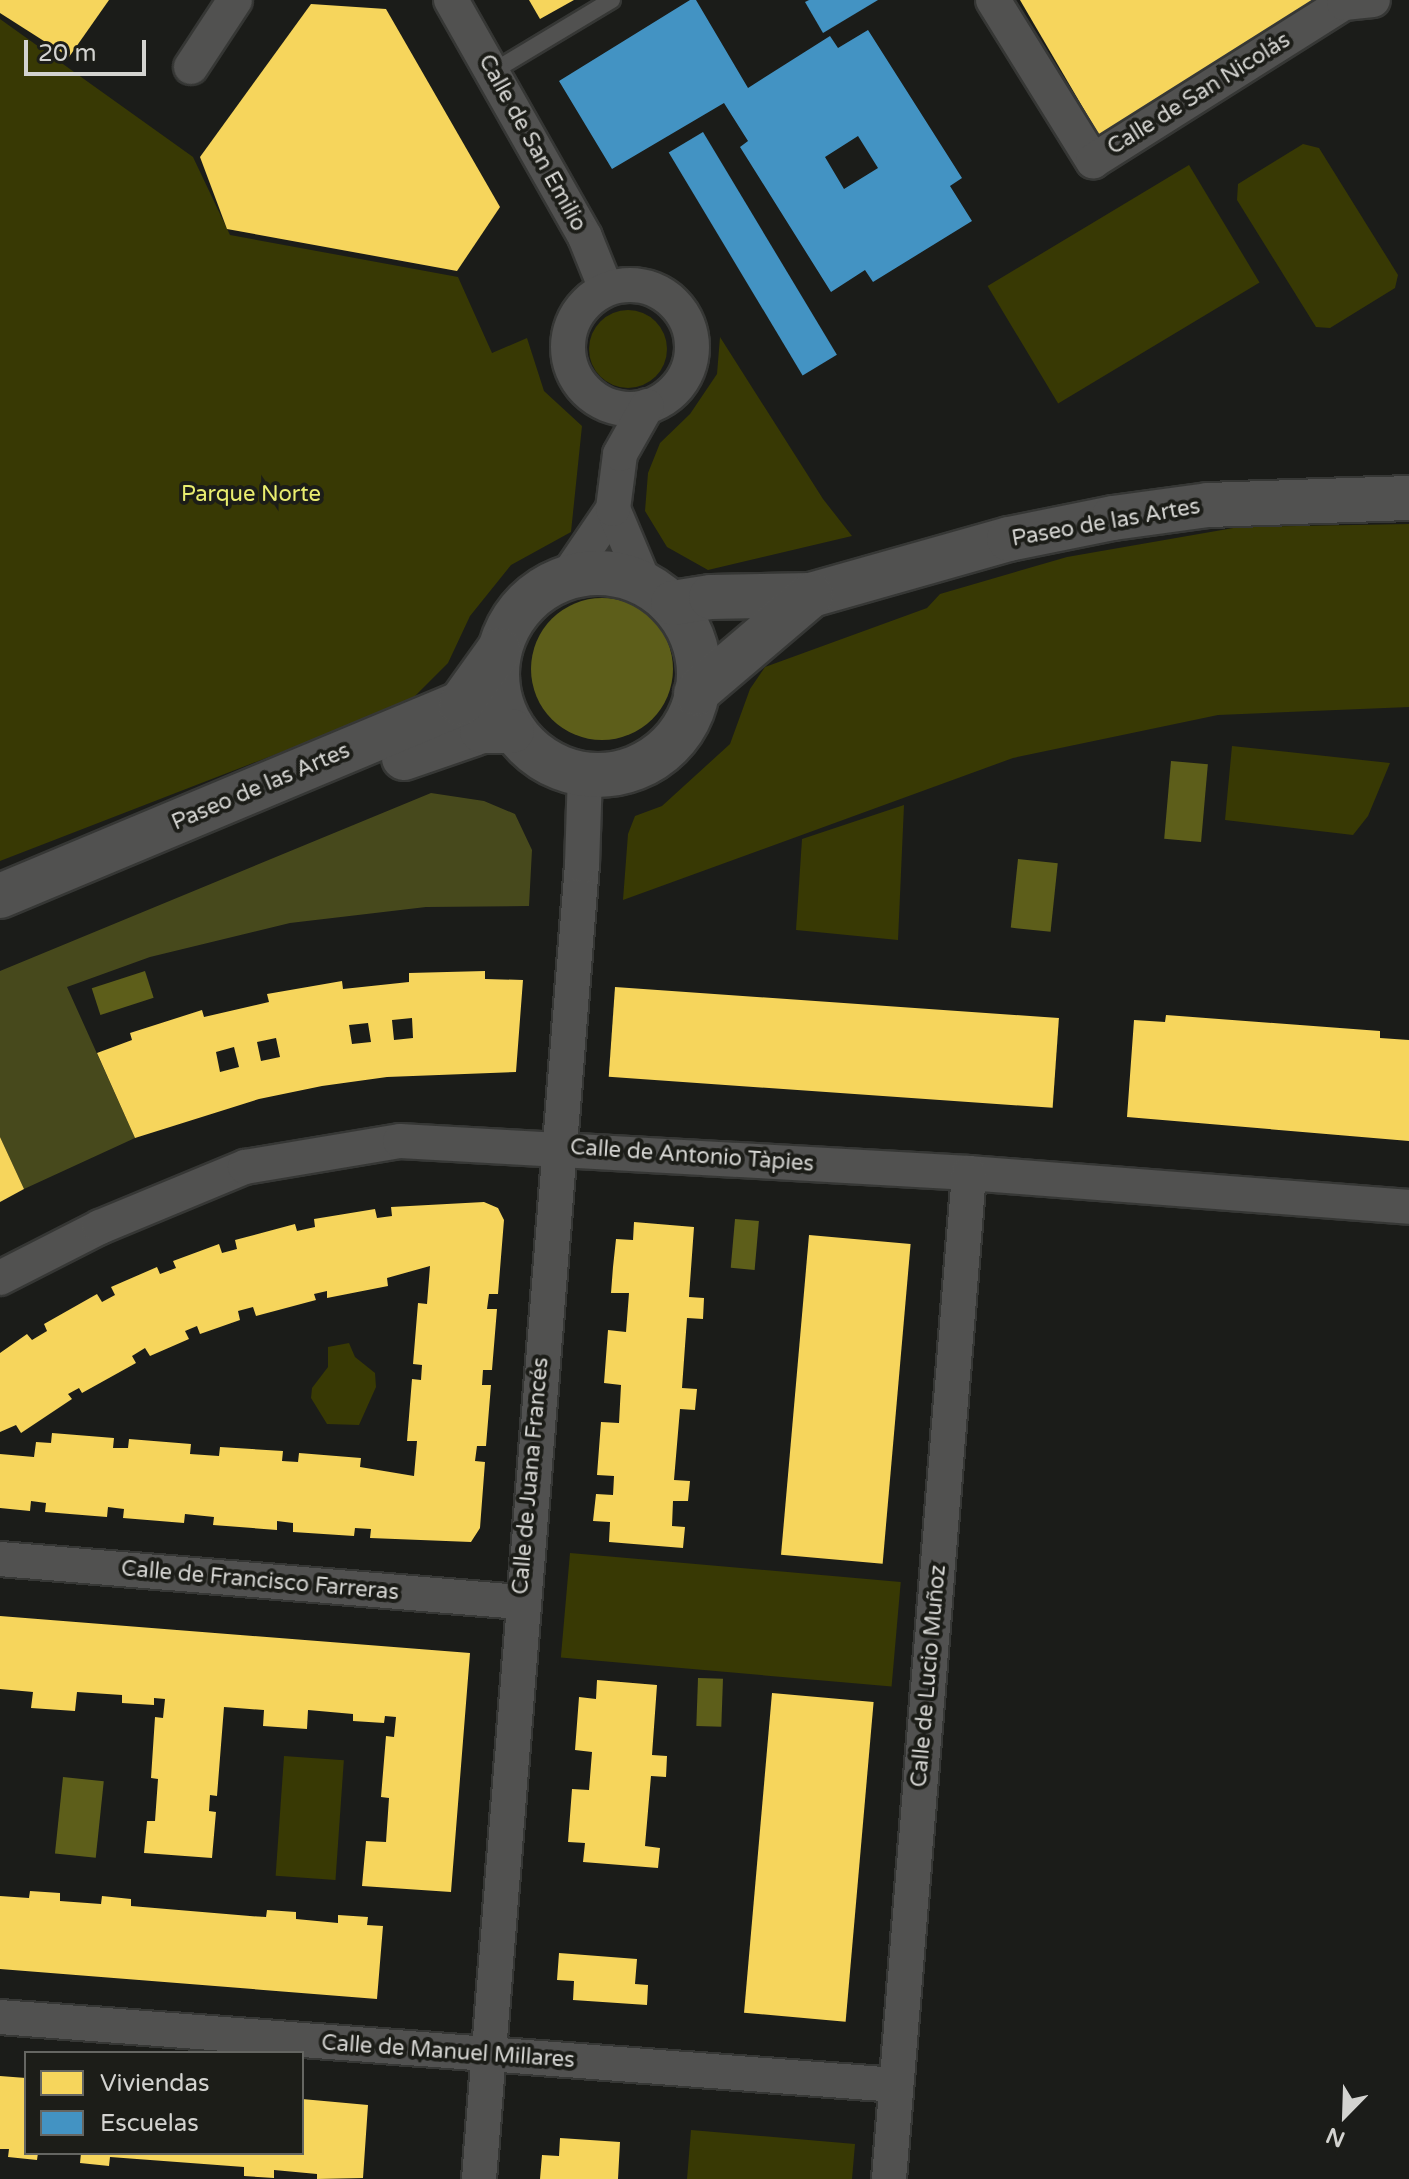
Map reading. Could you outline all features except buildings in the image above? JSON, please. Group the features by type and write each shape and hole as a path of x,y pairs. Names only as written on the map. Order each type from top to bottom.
{"main road":[{"name":"Paseo de las Artes","path":"660,595 811,595 1009,539 1113,518 1208,505 1409,498"},
{"path":"600,573 660,595 690,627 697,651 696,693 677,738 650,761 619,773 585,774 552,764 512,731 500,706 499,650 513,618 536,593 566,578 600,573"},
{"name":"Paseo de las Artes","path":"696,693 811,595"},
{"name":"Paseo de las Artes","path":"0,896 461,703 499,650"},
{"name":"Paseo de las Artes","path":"0,929 440,743 482,731 512,731"}],"street":[{"path":"191,67 235,0"},
{"name":"Calle de San Emilio","path":"451,0 585,237 606,289"},
{"name":"Calle de San Nicolás","path":"993,0 1093,161 1353,1"},
{"path":"629,285 654,290 673,302 688,324 692,349 687,372 672,393 647,406 605,405 588,394 572,371 567,349 572,323 583,305 606,289 629,285"},
{"path":"605,405 620,454"},
{"path":"566,578 613,509 620,454 647,406"},
{"path":"613,509 660,595"},
{"name":"Calle de Juana Francés","path":"479,2179 520,1602 559,1147 585,774"},
{"name":"Calle de Antonio Tàpies","path":"0,1278 100,1227 245,1167 400,1141 559,1147 969,1173 1409,1207"},
{"name":"Calle de Lucio Muñoz","path":"889,2179 969,1173"},
{"name":"Calle de Francisco Farreras","path":"0,1559 520,1602"},
{"name":"Calle de Manuel Millares","path":"0,2017 896,2085"}],"lane":[{"path":"492,72 612,0"}],"green space":[{"name":"Parque Norte","path":"0,19 193,157 230,235 458,277 492,353 527,338 544,391 582,426 571,532 511,565 470,616 448,663 408,703 0,861"},
{"path":"1303,144 1319,148 1398,275 1395,288 1330,328 1316,327 1237,200 1238,184"},
{"path":"1189,165 1260,282 1058,403 988,286"},
{"path":"628,310 643,313 656,321 664,334 667,349 664,364 656,377 643,385 628,388 613,385 600,377 592,364 589,349 592,334 600,321 613,313"},
{"path":"720,337 823,499 852,536 708,570 667,547 645,511 648,473 660,443 690,414 717,374"},
{"path":"1409,524 1409,707 1218,715 1013,758 623,900 628,834 635,816 662,806 730,744 750,689 765,667 927,608 940,594 1067,557 1239,527"},
{"path":"1232,746 1390,763 1368,816 1353,835 1225,820"},
{"path":"431,793 484,801 515,814 532,850 529,906 426,907 290,923 150,957 67,987 135,1138 24,1189 0,1137 0,971"},
{"path":"904,805 898,940 796,930 802,839"},
{"path":"349,1343 355,1357 375,1373 376,1387 359,1425 327,1424 311,1398 312,1388 328,1367 328,1347"},
{"path":"570,1553 901,1582 892,1687 561,1658"},
{"path":"284,1756 344,1760 335,1880 276,1876"},
{"path":"691,2130 855,2144 852,2179 687,2179"}],"shaded area":[{"path":"602,598 629,603 652,619 668,642 673,669 668,696 652,719 629,735 602,740 575,735 552,719 536,696 531,669 536,642 552,619 575,603"},
{"path":"1171,761 1208,764 1201,842 1164,839"},
{"path":"1018,859 1058,863 1051,932 1011,928"},
{"path":"145,971 154,998 100,1015 92,988"},
{"path":"735,1219 759,1221 755,1270 731,1268"},
{"path":"698,1678 723,1679 721,1727 696,1726"},
{"path":"63,1777 104,1781 96,1858 55,1854"}]}
